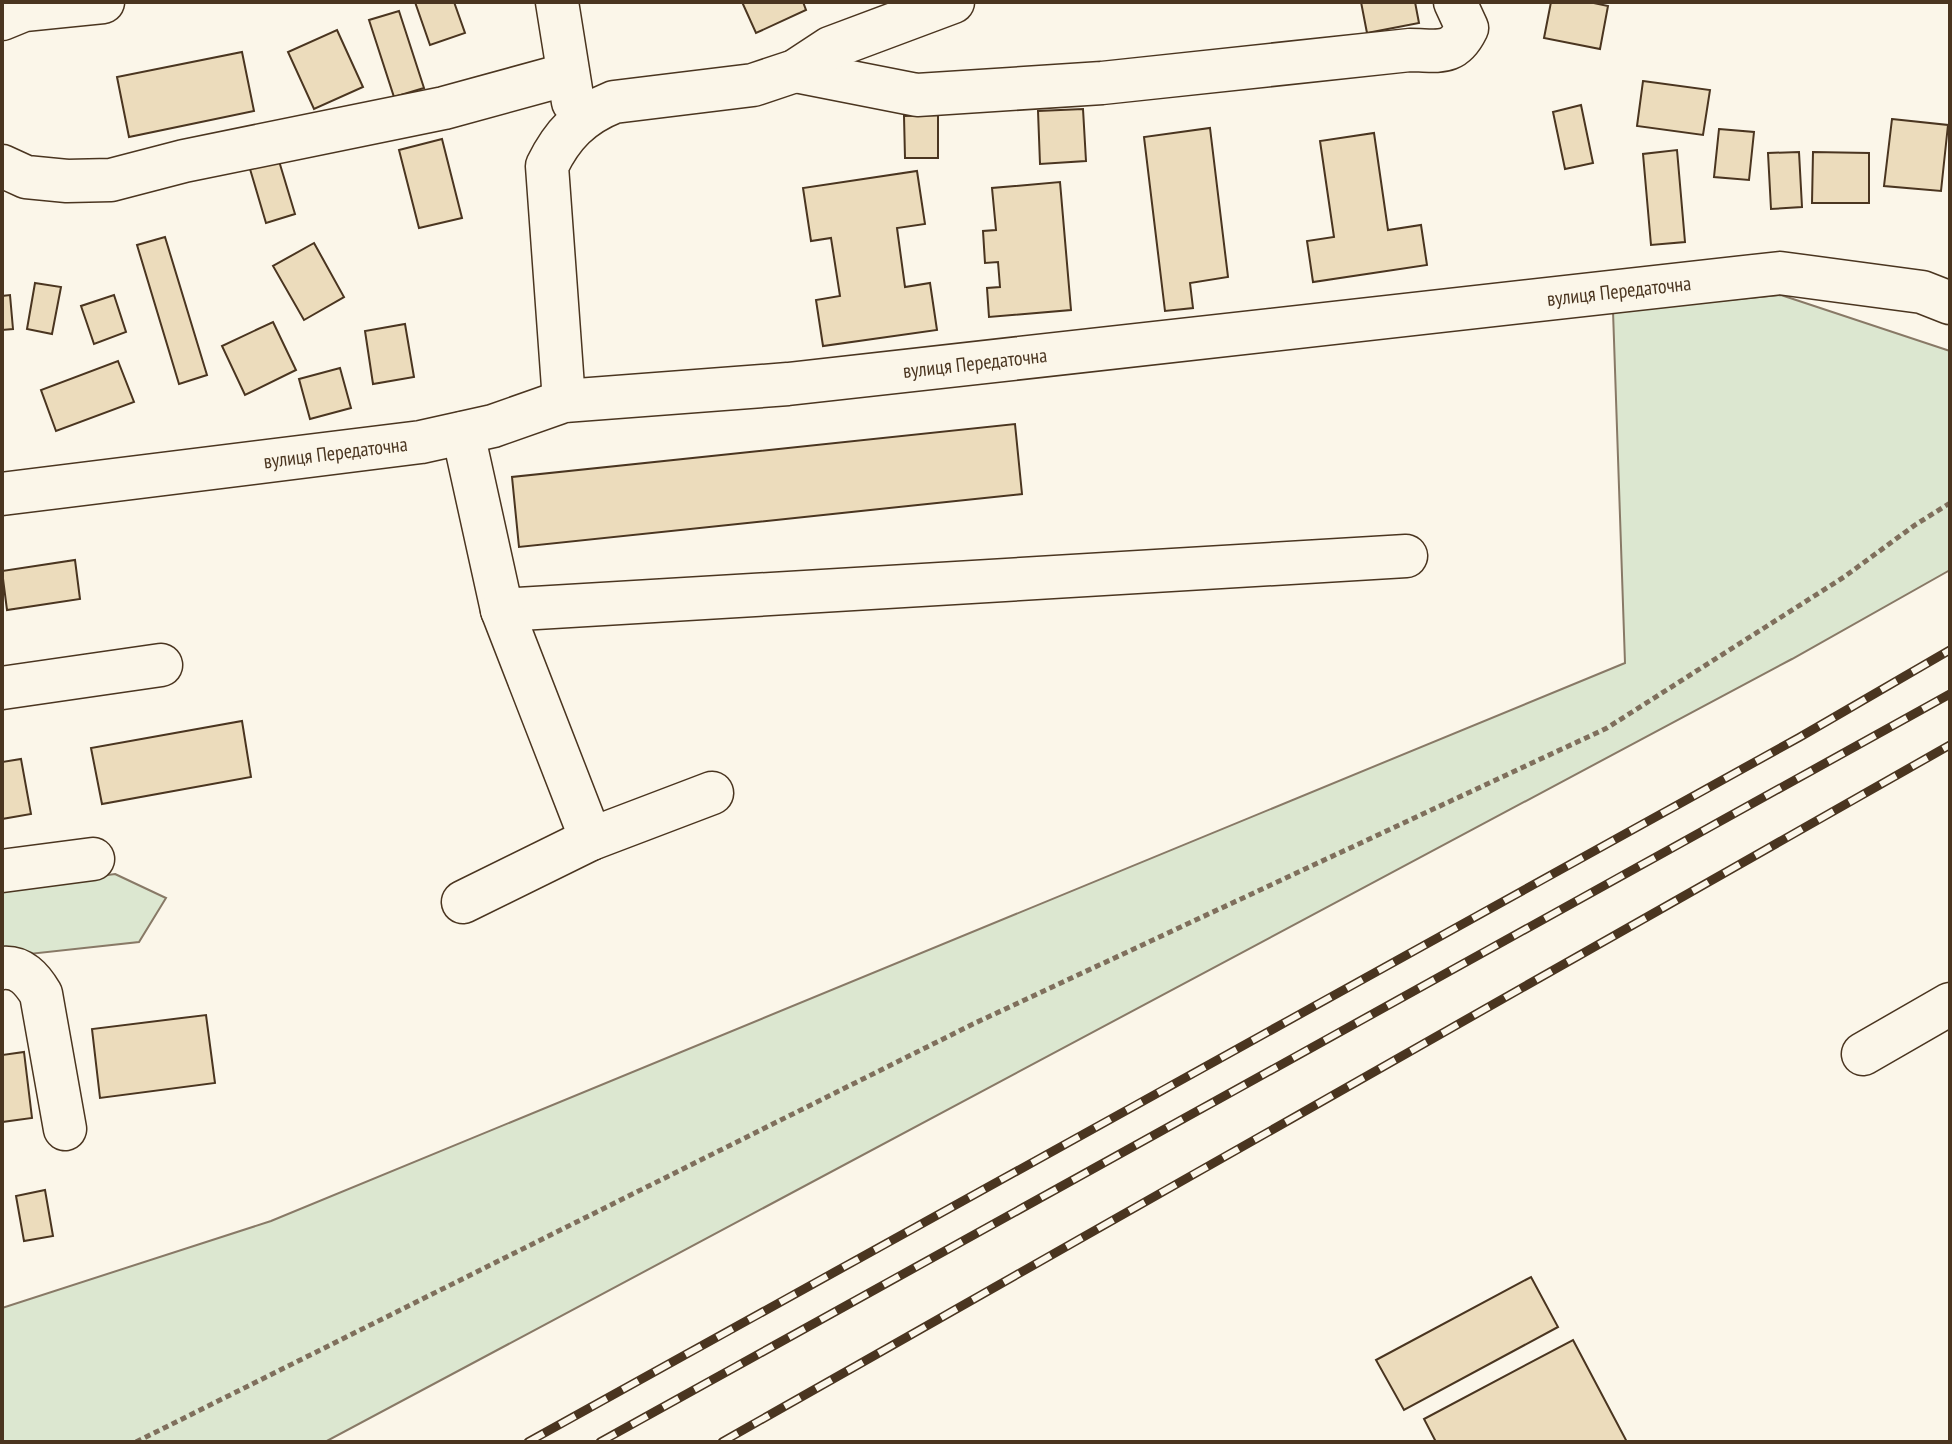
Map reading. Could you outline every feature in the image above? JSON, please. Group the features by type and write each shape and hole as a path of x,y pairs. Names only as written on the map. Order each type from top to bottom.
{"street":[{"path":"2,19 24,10 103,2"},
{"path":"557,2 576,123"},
{"path":"564,401 547,166 560,141 576,123 595,109 614,102 753,85 795,71 830,48 953,2"},
{"path":"795,71 917,95 1102,83 1410,50 1449,50 1460,43 1467,28 1455,2"},
{"path":"2,166 26,177 67,181 111,180 184,161 444,108 568,74"},
{"name":"вулиця Передаточна","path":"2,494 421,442 493,426 564,401 788,384 1780,273 1922,292 1950,303"},
{"path":"463,433 502,610 591,839"},
{"path":"502,610 1406,556"},
{"path":"2,688 161,665"},
{"path":"463,902 591,839 712,793"},
{"path":"2,871 93,859"},
{"path":"2,968 10,967 30,977 41,994 65,1129"},
{"path":"1863,1054 1950,1004"}],"path":[{"path":"136,1442 973,1024 1607,728 1844,577 1950,503"}],"green space":[{"path":"1781,295 1950,351 1950,570 1792,659 325,1442 2,1442 2,1308 271,1221 1625,663 1613,311"},
{"path":"115,874 166,898 139,942 2,957 2,889"}],"building":[{"path":"415,2 454,2 465,33 430,45"},
{"path":"742,2 803,2 806,10 756,33"},
{"path":"1361,2 1415,2 1419,23 1367,33"},
{"path":"1551,2 1589,2 1608,6 1600,49 1544,38"},
{"path":"399,11 424,88 394,97 369,20"},
{"path":"337,30 363,87 314,109 288,52"},
{"path":"242,52 254,111 129,137 117,77"},
{"path":"1643,81 1710,90 1703,135 1637,126"},
{"path":"1581,105 1593,163 1565,169 1553,112"},
{"path":"1083,109 1086,161 1040,164 1038,111"},
{"path":"938,115 938,158 905,158 904,116"},
{"path":"1892,119 1948,125 1941,191 1884,186"},
{"path":"1210,128 1228,277 1190,283 1193,308 1165,311 1144,137"},
{"path":"1719,129 1754,132 1749,180 1714,177"},
{"path":"1374,133 1388,230 1421,225 1427,265 1313,282 1307,241 1334,237 1320,141"},
{"path":"442,139 462,218 419,228 399,150"},
{"path":"1677,150 1685,242 1651,245 1643,154"},
{"path":"1799,152 1802,207 1771,209 1768,153"},
{"path":"1813,152 1869,153 1869,203 1812,203"},
{"path":"279,161 295,214 266,223 250,169"},
{"path":"917,171 925,224 897,228 905,287 930,283 937,330 823,346 816,300 840,296 831,238 811,241 803,188"},
{"path":"1060,182 1071,310 989,317 987,288 1000,287 998,262 985,263 983,231 996,230 992,188"},
{"path":"165,237 207,375 179,384 137,245"},
{"path":"314,243 344,297 304,320 273,266"},
{"path":"35,283 61,287 52,334 27,329"},
{"path":"10,295 13,329 2,330 2,296"},
{"path":"114,295 126,332 94,344 81,306"},
{"path":"273,322 296,370 245,395 222,346"},
{"path":"405,324 414,377 373,384 365,331"},
{"path":"118,361 134,402 56,431 41,390"},
{"path":"340,368 351,408 310,419 299,379"},
{"path":"1015,424 1022,494 519,547 512,477"},
{"path":"75,560 80,599 7,610 2,571"},
{"path":"242,721 251,777 102,804 91,748"},
{"path":"21,759 31,814 2,819 2,762"},
{"path":"206,1015 215,1083 100,1098 92,1029"},
{"path":"24,1052 32,1118 2,1122 2,1055"},
{"path":"45,1190 53,1236 24,1241 16,1196"},
{"path":"1531,1277 1558,1327 1404,1410 1376,1360"},
{"path":"1573,1340 1627,1442 1436,1442 1424,1419"}],"railway":[{"path":"528,1442 1800,737 1950,650"},
{"path":"600,1442 1950,694"},
{"path":"722,1442 1950,745"}]}
